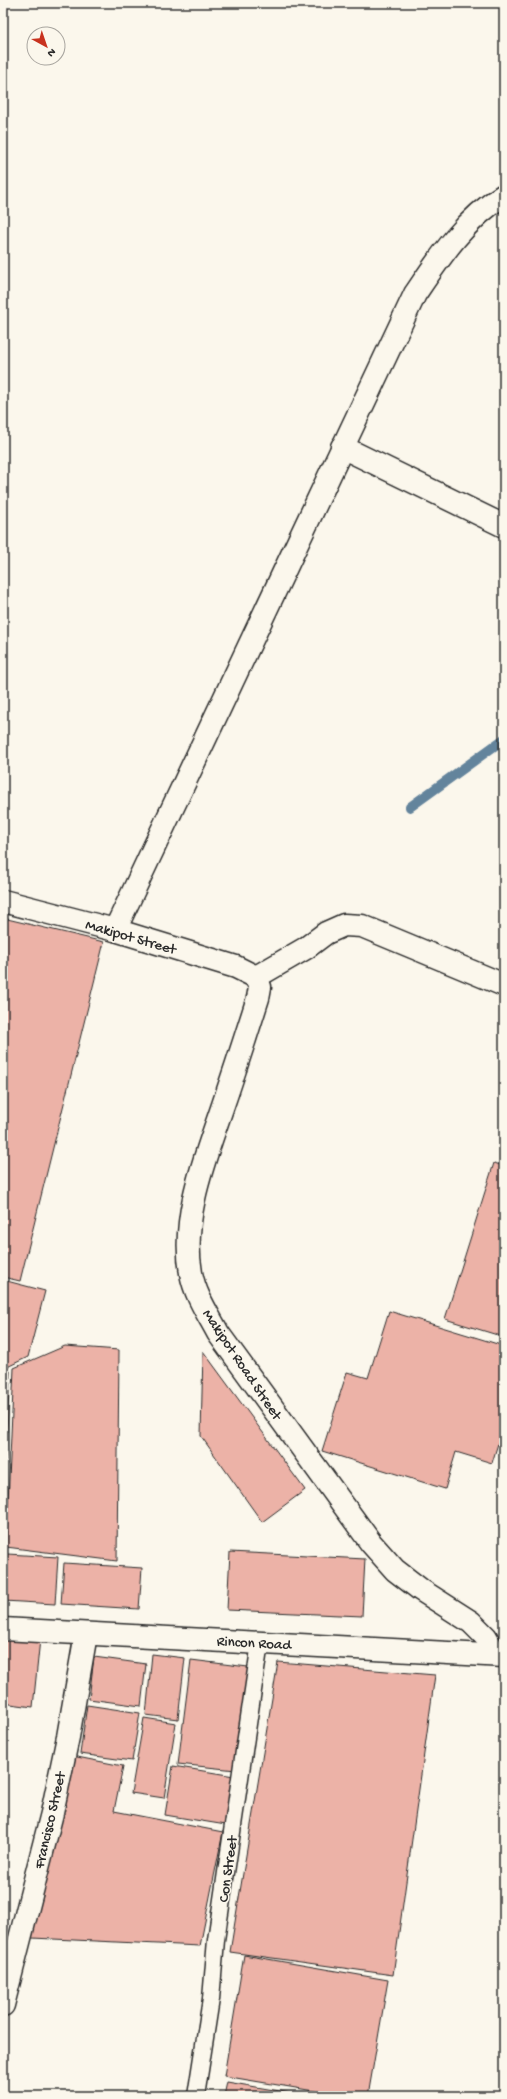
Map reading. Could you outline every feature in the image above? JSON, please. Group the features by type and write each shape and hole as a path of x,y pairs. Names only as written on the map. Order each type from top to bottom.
{"street":[{"path":"115,930 415,294 445,249 485,207 504,195"},
{"path":"342,447 504,526"},
{"name":"Makipot Street","path":"3,901 115,930 236,967 256,977"},
{"path":"256,977 306,948 326,933 344,925 362,926 504,985"},
{"name":"Makipot Road Street","path":"256,977 260,987 258,998 202,1170 192,1215 188,1247 191,1274 199,1299 218,1333 371,1543 395,1570 415,1586 471,1622 486,1636 500,1655"},
{"name":"Rincon Road","path":"3,1629 500,1655"},
{"name":"Francisco Street","path":"3,2005 54,1806 86,1634"}],"lane":[{"name":"Con Street","path":"196,2096 211,1999 216,1940 260,1643"}],"building":[{"path":"3,918 104,942 20,1281 3,1277"},
{"path":"494,1163 504,1166 504,1337 445,1319"},
{"path":"3,1280 45,1291 28,1357 3,1369"},
{"path":"389,1311 504,1346 504,1424 492,1463 456,1452 445,1489 322,1451 347,1372 368,1378"},
{"path":"65,1346 119,1350 117,1561 6,1547 14,1368"},
{"path":"203,1351 305,1490 262,1522 201,1436"},
{"path":"10,1371 3,1511 3,1374"},
{"path":"230,1552 365,1559 362,1616 227,1610"},
{"path":"7,1554 58,1557 55,1604 4,1601"},
{"path":"64,1563 142,1568 139,1609 61,1604"},
{"path":"3,1635 40,1639 33,1707 3,1703"},
{"path":"152,1654 185,1658 178,1719 146,1715"},
{"path":"94,1657 146,1664 141,1706 89,1699"},
{"path":"191,1660 248,1667 236,1770 178,1764"},
{"path":"278,1662 435,1675 393,1975 230,1952"},
{"path":"87,1705 140,1713 132,1761 80,1754"},
{"path":"144,1718 176,1723 164,1798 131,1793"},
{"path":"72,1756 123,1766 114,1811 223,1832 200,1946 32,1938"},
{"path":"173,1766 234,1776 226,1825 165,1815"},
{"path":"244,1955 388,1980 368,2096 344,2096 224,2076"},
{"path":"227,2082 309,2096 224,2096"}],"waterway":[{"path":"410,807 504,739"}]}
